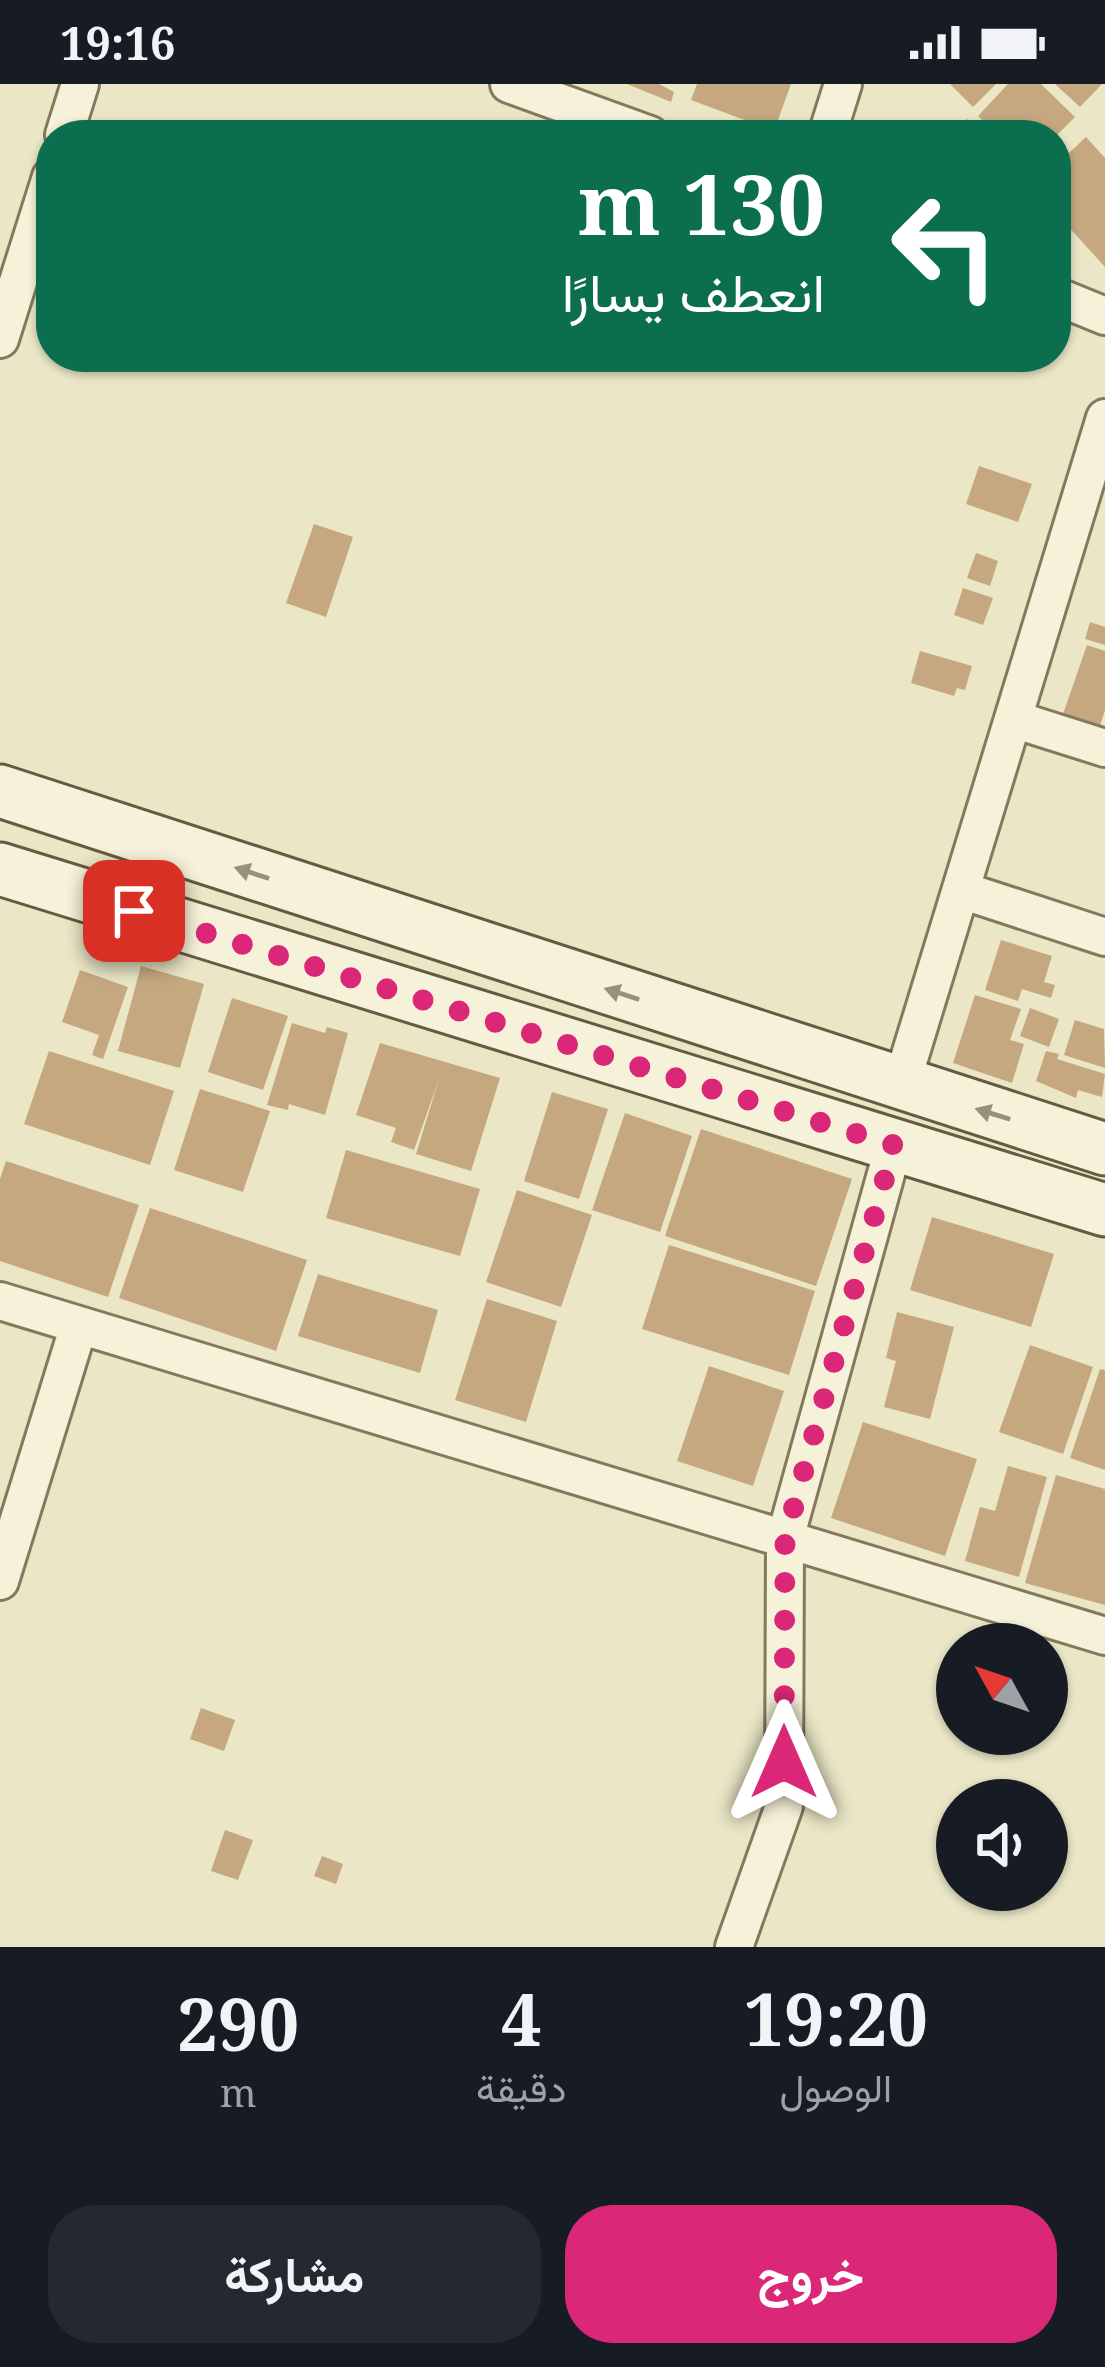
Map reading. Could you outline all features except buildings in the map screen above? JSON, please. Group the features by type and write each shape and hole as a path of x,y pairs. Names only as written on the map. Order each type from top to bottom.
{"street":[{"path":"69,120 80,84"},
{"path":"509,84 609,120"},
{"path":"832,120 843,84"},
{"path":"0,339 36,225"},
{"path":"1071,302 1105,316"},
{"path":"901,1085 1105,418"},
{"path":"1013,719 1105,748"},
{"path":"0,791 1105,1149"},
{"path":"0,869 1105,1210"},
{"path":"961,890 1105,937"},
{"path":"734,1947 784,1806 785,1539 894,1145"},
{"path":"0,1301 1105,1636"},
{"path":"0,1581 79,1325"}],"route":[{"path":"134,911 894,1145 785,1539 784,1762"}]}
